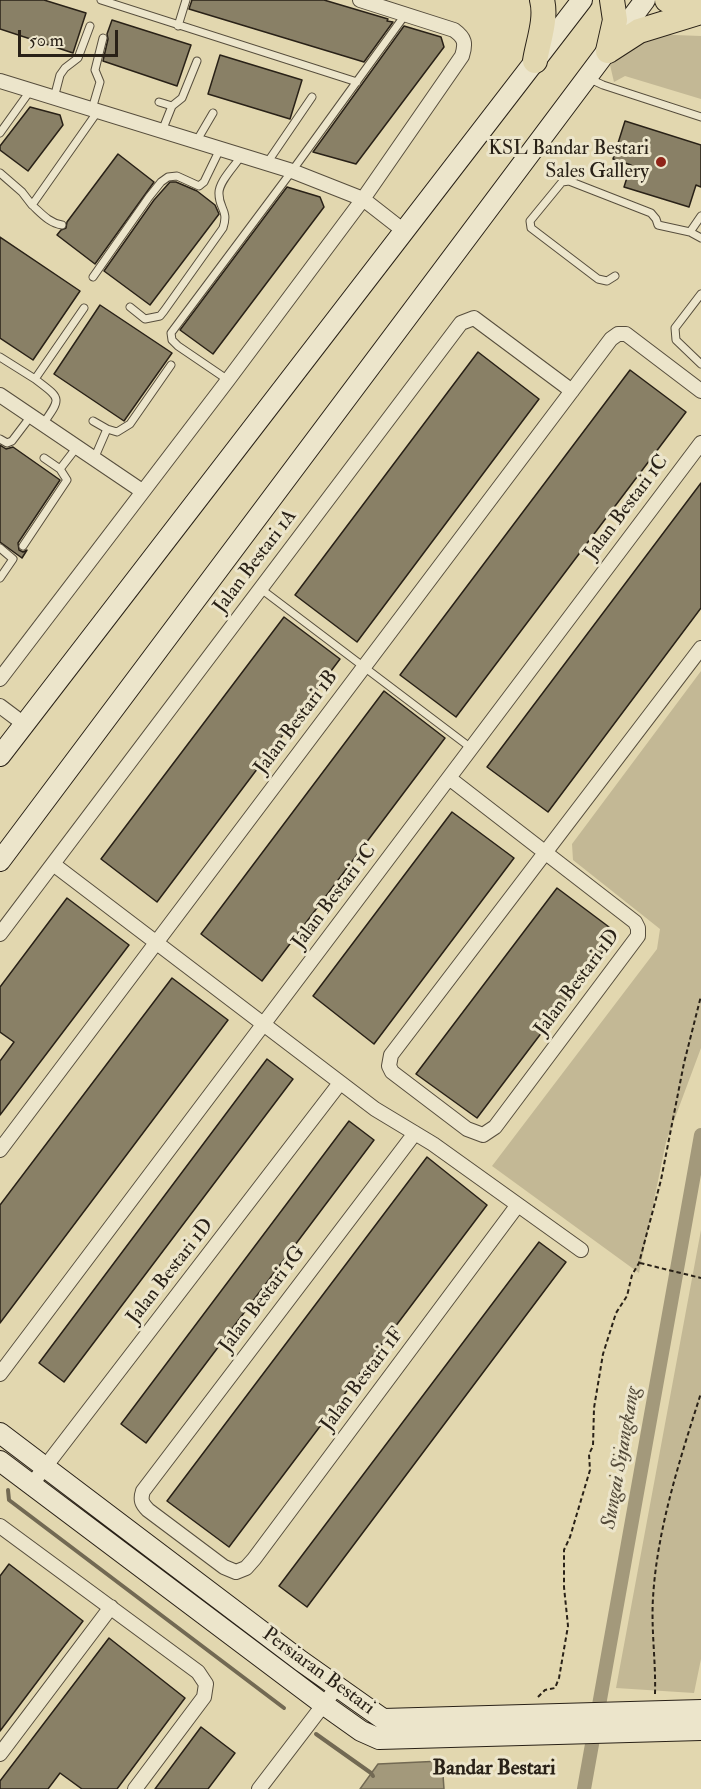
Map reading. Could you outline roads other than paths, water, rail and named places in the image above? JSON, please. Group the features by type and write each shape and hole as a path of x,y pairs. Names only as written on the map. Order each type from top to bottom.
{"highway":[{"path":"535,61 543,14 542,0"},
{"path":"608,51 615,20 612,0"},
{"path":"667,0 701,10"},
{"path":"608,51 639,31 701,10"}],"street":[{"path":"0,679 228,380 363,199 457,67 465,46 463,37 454,30 360,0"},
{"path":"0,756 582,0"},
{"path":"0,861 645,0"},
{"path":"0,81 292,171 363,199 404,231"},
{"name":"Jalan Bestari 1A","path":"0,934 461,322 474,318 572,391"},
{"name":"Jalan Bestari 1B","path":"0,1150 611,339 618,334 627,334 701,391"},
{"path":"0,395 142,491"},
{"name":"Jalan Bestari 1C","path":"0,1374 701,443"},
{"path":"546,852 701,648"},
{"path":"0,706 24,724"},
{"name":"Jalan Bestari 1D","path":"449,778 546,852 635,922 638,936 495,1127 483,1135 476,1134 392,1072 389,1066 391,1055 546,852"},
{"path":"53,864 375,1109 442,1150 581,1250"},
{"name":"Jalan Bestari 1D","path":"32,1484 340,1083"},
{"name":"Jalan Bestari 1G","path":"236,1572 224,1567 148,1510 141,1498 143,1491 415,1133"},
{"name":"Jalan Bestari 1F","path":"236,1572 246,1568 254,1559 517,1206"},
{"name":"Persiaran Bestari","path":"0,1433 337,1687 383,1719 537,1715 575,1723"},
{"name":"Persiaran Bestari","path":"0,1461 323,1704 361,1731 379,1739 575,1723 622,1722 701,1730"},
{"path":"2,1533 111,1607 198,1672 206,1684 204,1697 135,1789"},
{"path":"2,1748 111,1607"},
{"path":"259,1789 337,1687"},
{"name":"Persiaran Bestari","path":"622,1722 651,1712 701,1710"}],"lane":[{"path":"101,0 357,82"},
{"path":"178,26 186,0"},
{"path":"228,380 177,346 172,340 171,333 405,15"},
{"path":"54,98 60,75 78,58 90,26"},
{"path":"32,205 95,110 100,82 95,70 103,38"},
{"path":"162,131 172,106 182,98 196,61"},
{"path":"587,78 603,86 701,117"},
{"path":"100,82 108,84"},
{"path":"0,133 30,90"},
{"path":"267,163 312,97"},
{"path":"159,102 172,106"},
{"path":"196,142 213,113"},
{"path":"93,277 148,197 161,182 168,177 177,176 199,186 204,182 220,149"},
{"path":"130,308 145,319 160,316 164,311 223,228 226,218 219,194 222,184 241,156"},
{"path":"0,173 22,192 47,219 62,225"},
{"path":"615,276 607,281 598,279 531,228 530,221 562,182 569,181 625,202 651,213 658,225 690,232 701,238"},
{"path":"690,232 701,216"},
{"path":"701,294 675,328 675,335 676,340 701,364"},
{"path":"35,379 84,308"},
{"path":"0,357 35,379 57,398 55,407 12,441 7,442 0,439"},
{"path":"93,421 117,432 130,424 171,364"},
{"path":"94,459 107,429"},
{"path":"60,469 77,447"},
{"path":"23,546 67,480 60,469 44,458"},
{"path":"0,549 13,559 0,578"},
{"path":"261,589 471,748"}],"waterway":[{"name":"Sungai Sijangkang","path":"584,1789 701,1135"},
{"path":"8,1490 9,1500 284,1708"},
{"path":"316,1734 373,1776"}],"place":[{"name":"KSL Bandar Bestari Sales Gallery","path":"661,162"}],"district":[{"name":"Bandar Bestari","path":"494,1769"}]}
